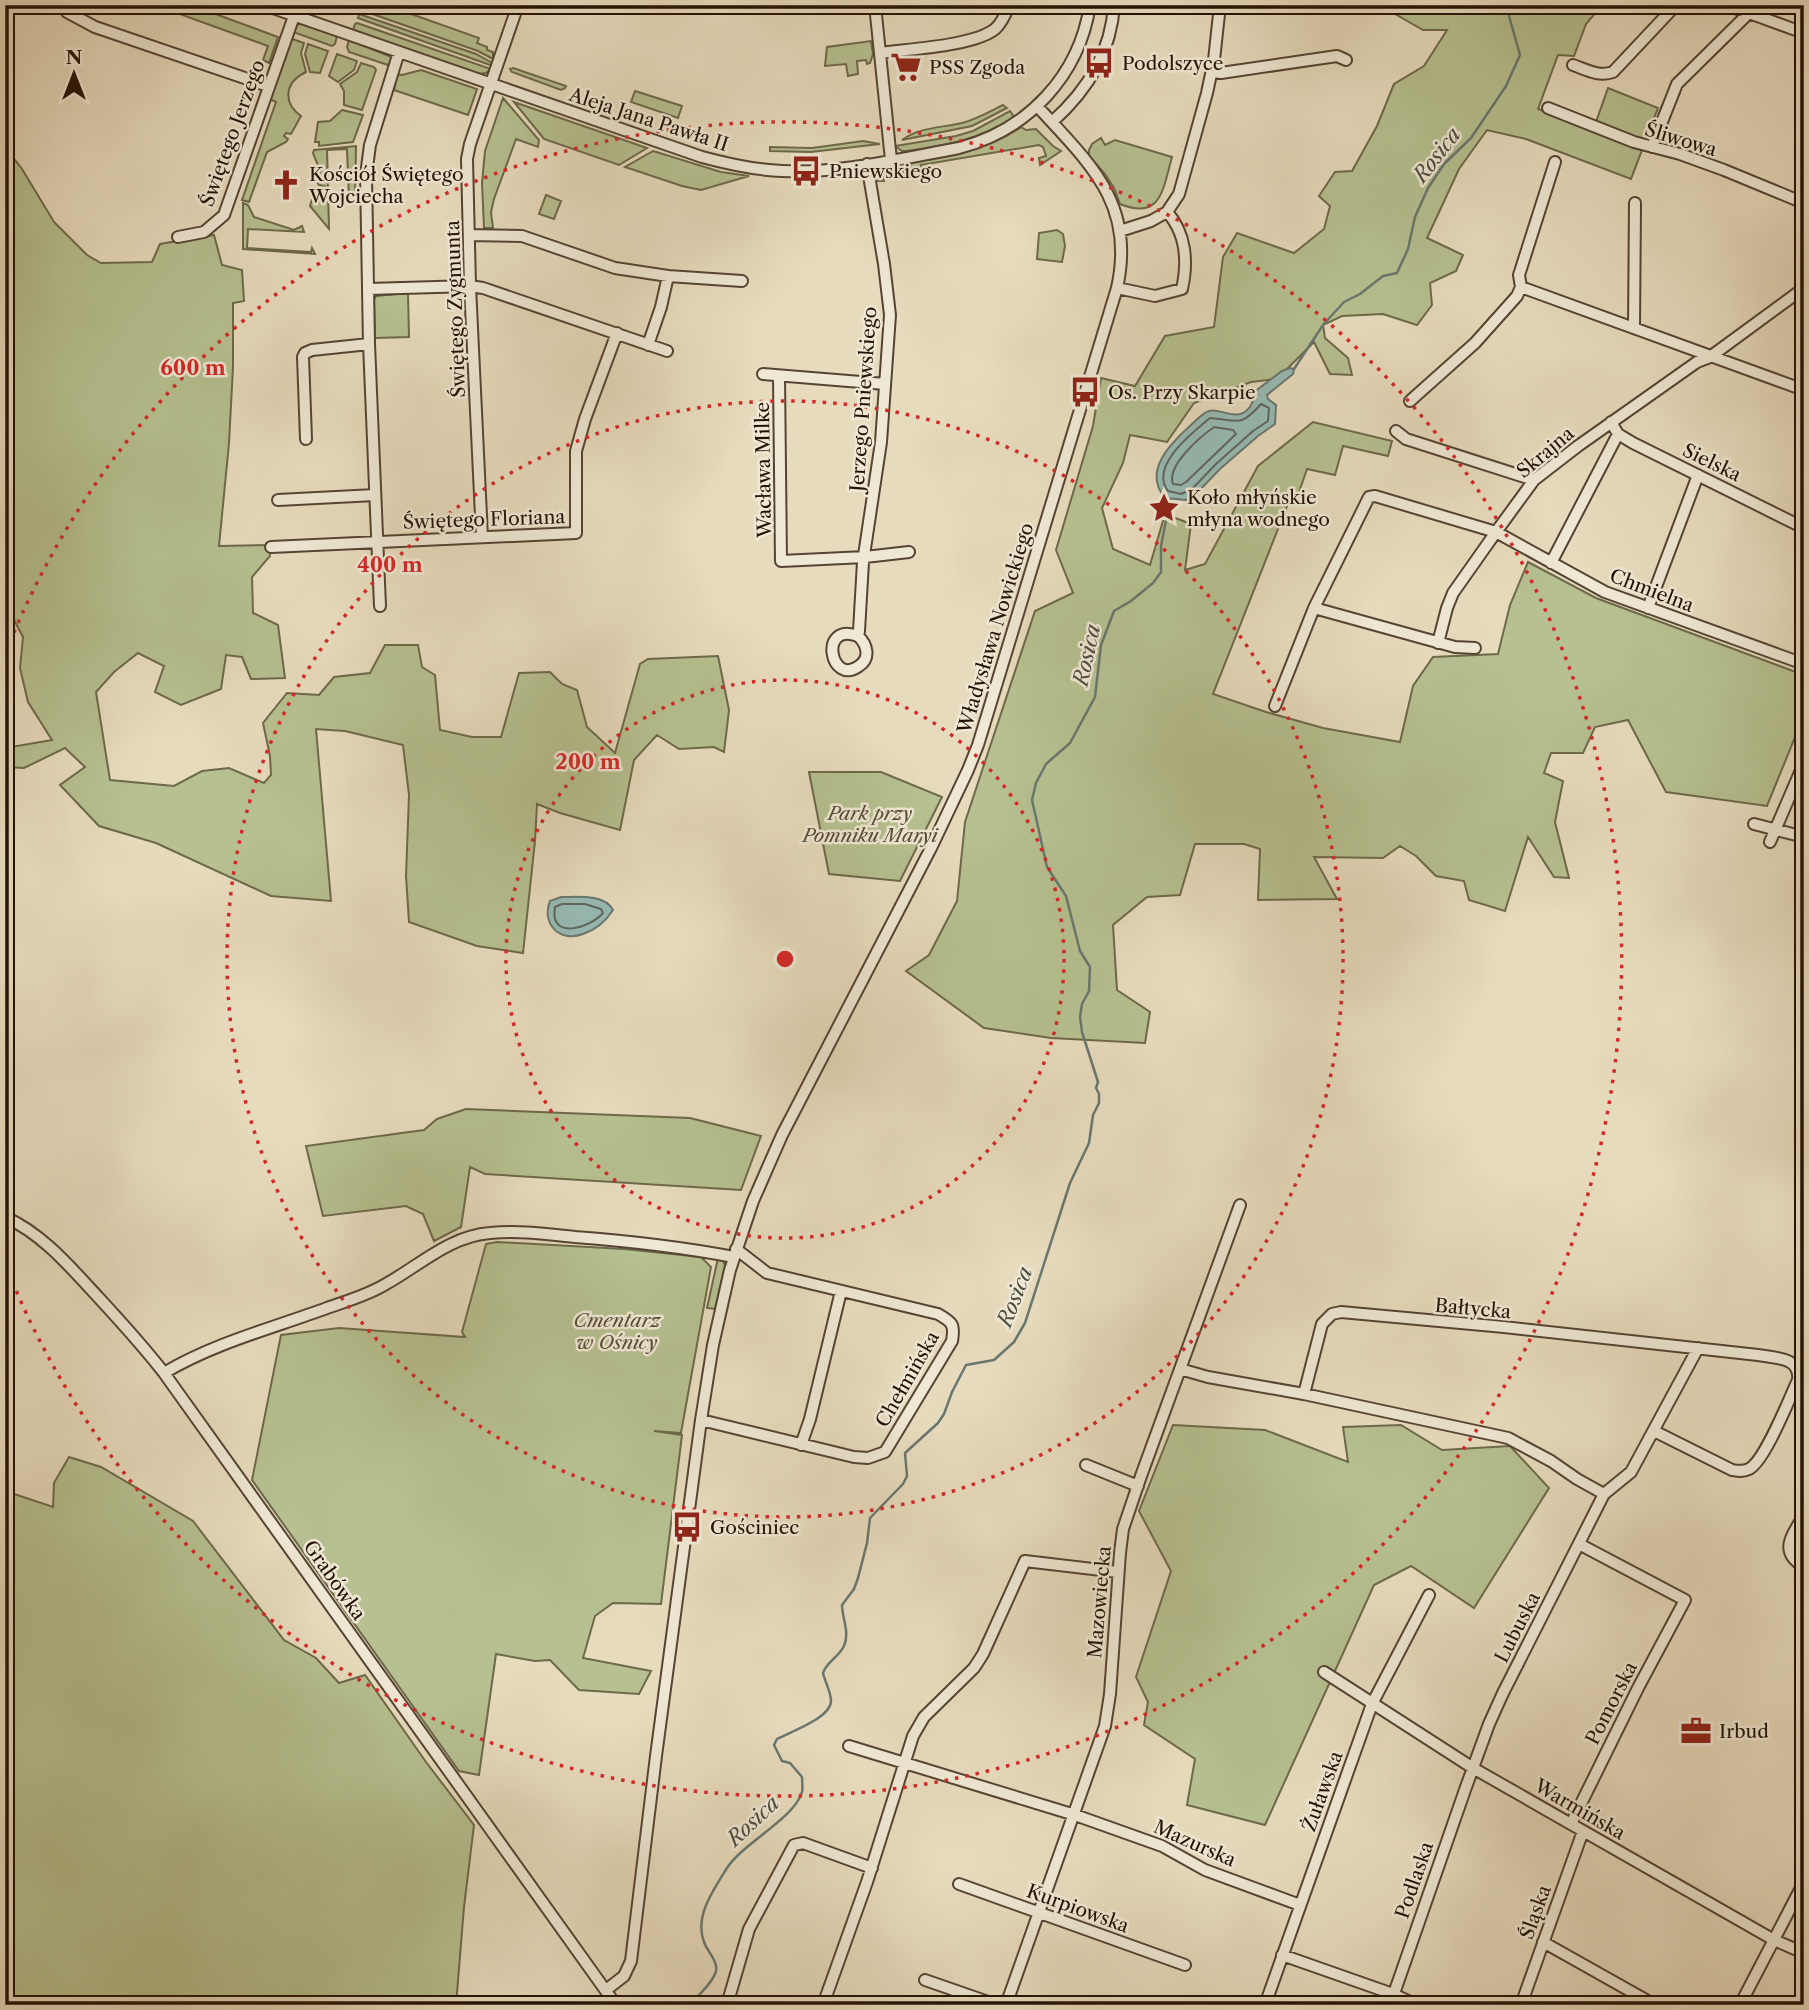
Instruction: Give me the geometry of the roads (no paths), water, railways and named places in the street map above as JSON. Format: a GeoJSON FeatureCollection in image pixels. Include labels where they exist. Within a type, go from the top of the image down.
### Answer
{"type":"FeatureCollection","features":[{"type":"Feature","properties":{"kind":"street"},"geometry":{"type":"LineString","coordinates":[[62,5],[67,12],[95,27],[268,86]]}},
{"type":"Feature","properties":{"kind":"street","name":"Aleja Jana Pawła II"},"geometry":{"type":"LineString","coordinates":[[264,5],[668,146],[729,164],[763,170],[793,171],[828,170],[959,148],[1007,129],[1037,106],[1059,83],[1083,36],[1090,5]]}},
{"type":"Feature","properties":{"kind":"street","name":"Świętego Zygmunta"},"geometry":{"type":"LineString","coordinates":[[482,537],[467,159],[518,5]]}},
{"type":"Feature","properties":{"kind":"street"},"geometry":{"type":"LineString","coordinates":[[875,5],[891,160]]}},
{"type":"Feature","properties":{"kind":"street"},"geometry":{"type":"LineString","coordinates":[[880,53],[984,36],[997,27],[1009,5]]}},
{"type":"Feature","properties":{"kind":"street"},"geometry":{"type":"LineString","coordinates":[[1052,122],[1084,88],[1099,63],[1111,29],[1114,5]]}},
{"type":"Feature","properties":{"kind":"street"},"geometry":{"type":"LineString","coordinates":[[1120,230],[1152,221],[1167,212],[1178,194],[1212,72],[1220,5]]}},
{"type":"Feature","properties":{"kind":"street"},"geometry":{"type":"LineString","coordinates":[[1573,65],[1597,74],[1606,75],[1613,72],[1676,5]]}},
{"type":"Feature","properties":{"kind":"street"},"geometry":{"type":"LineString","coordinates":[[1726,5],[1751,9],[1804,33]]}},
{"type":"Feature","properties":{"kind":"street"},"geometry":{"type":"LineString","coordinates":[[1652,147],[1677,84],[1751,9]]}},
{"type":"Feature","properties":{"kind":"street","name":"Świętego Jerzego"},"geometry":{"type":"LineString","coordinates":[[178,237],[204,232],[224,215],[294,16]]}},
{"type":"Feature","properties":{"kind":"street"},"geometry":{"type":"LineString","coordinates":[[380,606],[369,344],[367,160],[398,52]]}},
{"type":"Feature","properties":{"kind":"street"},"geometry":{"type":"LineString","coordinates":[[1212,72],[1221,73],[1337,56],[1346,60]]}},
{"type":"Feature","properties":{"kind":"street","name":"Władysława Nowickiego"},"geometry":{"type":"LineString","coordinates":[[735,1253],[757,1190],[782,1135],[931,848],[978,745],[1117,288],[1122,259],[1120,230],[1106,188],[1091,166],[1037,106]]}},
{"type":"Feature","properties":{"kind":"street","name":"Śliwowa"},"geometry":{"type":"LineString","coordinates":[[1548,108],[1634,142],[1724,170],[1804,203]]}},
{"type":"Feature","properties":{"kind":"street"},"geometry":{"type":"LineString","coordinates":[[1410,401],[1475,343],[1517,296],[1521,287],[1520,275],[1555,162]]}},
{"type":"Feature","properties":{"kind":"street","name":"Jerzego Pniewskiego"},"geometry":{"type":"LineString","coordinates":[[858,636],[863,562],[881,442],[889,300],[867,164]]}},
{"type":"Feature","properties":{"kind":"street"},"geometry":{"type":"LineString","coordinates":[[1634,328],[1635,203]]}},
{"type":"Feature","properties":{"kind":"street"},"geometry":{"type":"LineString","coordinates":[[1117,288],[1155,296],[1182,289],[1186,272],[1182,241],[1176,222],[1167,212]]}},
{"type":"Feature","properties":{"kind":"street"},"geometry":{"type":"LineString","coordinates":[[469,235],[522,236],[615,268],[668,276],[742,281]]}},
{"type":"Feature","properties":{"kind":"street"},"geometry":{"type":"LineString","coordinates":[[648,345],[668,276]]}},
{"type":"Feature","properties":{"kind":"street"},"geometry":{"type":"LineString","coordinates":[[368,289],[470,286],[497,291],[667,351]]}},
{"type":"Feature","properties":{"kind":"street"},"geometry":{"type":"LineString","coordinates":[[1521,287],[1804,390]]}},
{"type":"Feature","properties":{"kind":"street","name":"Skrajna"},"geometry":{"type":"LineString","coordinates":[[1438,643],[1453,593],[1534,480],[1611,422],[1697,362],[1710,357],[1804,288]]}},
{"type":"Feature","properties":{"kind":"street","name":"Świętego Floriana"},"geometry":{"type":"LineString","coordinates":[[271,547],[576,533],[576,452],[585,419],[617,333]]}},
{"type":"Feature","properties":{"kind":"street"},"geometry":{"type":"LineString","coordinates":[[306,439],[305,353],[369,344]]}},
{"type":"Feature","properties":{"kind":"street"},"geometry":{"type":"LineString","coordinates":[[763,374],[885,384]]}},
{"type":"Feature","properties":{"kind":"street","name":"Wacława Milke"},"geometry":{"type":"LineString","coordinates":[[779,376],[781,561],[909,552]]}},
{"type":"Feature","properties":{"kind":"street"},"geometry":{"type":"LineString","coordinates":[[1552,563],[1618,434],[1611,422]]}},
{"type":"Feature","properties":{"kind":"street"},"geometry":{"type":"LineString","coordinates":[[1396,431],[1406,439],[1534,480]]}},
{"type":"Feature","properties":{"kind":"street","name":"Sielska"},"geometry":{"type":"LineString","coordinates":[[1618,434],[1804,528]]}},
{"type":"Feature","properties":{"kind":"street"},"geometry":{"type":"LineString","coordinates":[[1648,608],[1698,475]]}},
{"type":"Feature","properties":{"kind":"street"},"geometry":{"type":"LineString","coordinates":[[278,500],[375,495]]}},
{"type":"Feature","properties":{"kind":"street"},"geometry":{"type":"LineString","coordinates":[[1275,706],[1314,608],[1369,497],[1375,496],[1496,532]]}},
{"type":"Feature","properties":{"kind":"street","name":"Chmielna"},"geometry":{"type":"LineString","coordinates":[[1496,532],[1605,592],[1804,664]]}},
{"type":"Feature","properties":{"kind":"street"},"geometry":{"type":"LineString","coordinates":[[1314,608],[1438,643],[1475,648]]}},
{"type":"Feature","properties":{"kind":"street"},"geometry":{"type":"LineString","coordinates":[[1770,842],[1804,763]]}},
{"type":"Feature","properties":{"kind":"street"},"geometry":{"type":"LineString","coordinates":[[1754,824],[1804,837]]}},
{"type":"Feature","properties":{"kind":"street","name":"Mazowiecka"},"geometry":{"type":"LineString","coordinates":[[1006,2005],[1100,1744],[1107,1714],[1123,1529],[1240,1205]]}},
{"type":"Feature","properties":{"kind":"street","name":"Grabówka"},"geometry":{"type":"LineString","coordinates":[[5,1217],[28,1229],[49,1246],[136,1338],[164,1373],[616,2005]]}},
{"type":"Feature","properties":{"kind":"street"},"geometry":{"type":"LineString","coordinates":[[164,1373],[206,1351],[373,1291],[438,1251],[477,1235],[546,1234],[735,1253],[713,1345],[701,1420],[631,1961],[624,1976],[606,1990]]}},
{"type":"Feature","properties":{"kind":"street","name":"Chełmińska"},"geometry":{"type":"LineString","coordinates":[[701,1420],[801,1445],[868,1458],[885,1452],[952,1341],[954,1329],[951,1321],[938,1314],[766,1273],[735,1253]]}},
{"type":"Feature","properties":{"kind":"street"},"geometry":{"type":"LineString","coordinates":[[801,1445],[810,1419],[841,1292]]}},
{"type":"Feature","properties":{"kind":"street","name":"Bałtycka"},"geometry":{"type":"LineString","coordinates":[[1304,1394],[1322,1324],[1336,1312],[1504,1327],[1786,1359],[1795,1365],[1799,1373],[1770,1440],[1756,1463],[1744,1471],[1732,1470],[1654,1431]]}},
{"type":"Feature","properties":{"kind":"street"},"geometry":{"type":"LineString","coordinates":[[1180,1369],[1507,1438],[1604,1494],[1631,1472],[1698,1348]]}},
{"type":"Feature","properties":{"kind":"street"},"geometry":{"type":"LineString","coordinates":[[1086,1465],[1138,1486]]}},
{"type":"Feature","properties":{"kind":"street","name":"Lubuska"},"geometry":{"type":"LineString","coordinates":[[1473,1768],[1503,1693],[1604,1494]]}},
{"type":"Feature","properties":{"kind":"street"},"geometry":{"type":"LineString","coordinates":[[1804,1515],[1788,1549],[1791,1556],[1804,1567]]}},
{"type":"Feature","properties":{"kind":"street","name":"Pomorska"},"geometry":{"type":"LineString","coordinates":[[1571,1824],[1685,1600],[1579,1544]]}},
{"type":"Feature","properties":{"kind":"street"},"geometry":{"type":"LineString","coordinates":[[823,2005],[872,1868],[913,1737],[924,1717],[974,1668],[983,1654],[1025,1560],[1118,1572]]}},
{"type":"Feature","properties":{"kind":"street","name":"Żuławska"},"geometry":{"type":"LineString","coordinates":[[1265,2005],[1372,1703],[1429,1595]]}},
{"type":"Feature","properties":{"kind":"street","name":"Warmińska"},"geometry":{"type":"LineString","coordinates":[[1324,1672],[1473,1768],[1774,1940],[1804,1953]]}},
{"type":"Feature","properties":{"kind":"street","name":"Mazurska"},"geometry":{"type":"LineString","coordinates":[[849,1746],[1075,1815],[1162,1846],[1205,1870],[1300,1905]]}},
{"type":"Feature","properties":{"kind":"street","name":"Podlaska"},"geometry":{"type":"LineString","coordinates":[[1392,2000],[1473,1768]]}},
{"type":"Feature","properties":{"kind":"street","name":"Śląska"},"geometry":{"type":"LineString","coordinates":[[1521,2005],[1583,1830]]}},
{"type":"Feature","properties":{"kind":"street"},"geometry":{"type":"LineString","coordinates":[[727,2005],[749,1928],[794,1845],[803,1843],[872,1868]]}},
{"type":"Feature","properties":{"kind":"street"},"geometry":{"type":"LineString","coordinates":[[1740,2005],[1804,1882]]}},
{"type":"Feature","properties":{"kind":"street","name":"Kurpiowska"},"geometry":{"type":"LineString","coordinates":[[959,1884],[1185,1965]]}},
{"type":"Feature","properties":{"kind":"street"},"geometry":{"type":"LineString","coordinates":[[1543,1942],[1655,2005]]}},
{"type":"Feature","properties":{"kind":"street"},"geometry":{"type":"LineString","coordinates":[[1282,1955],[1392,2000],[1417,2005]]}},
{"type":"Feature","properties":{"kind":"street"},"geometry":{"type":"LineString","coordinates":[[925,1980],[997,2005]]}},
{"type":"Feature","properties":{"kind":"water"},"geometry":{"type":"Polygon","coordinates":[[[1290,368],[1294,369],[1293,374],[1267,395],[1276,405],[1275,424],[1220,469],[1196,494],[1186,500],[1165,498],[1159,488],[1158,468],[1175,440],[1206,412],[1237,414],[1246,411],[1253,400],[1254,392],[1290,368]]]}},
{"type":"Feature","properties":{"kind":"water"},"geometry":{"type":"Polygon","coordinates":[[[561,897],[597,899],[604,901],[613,910],[592,930],[566,936],[554,929],[548,917],[550,901],[561,897]]]}},
{"type":"Feature","properties":{"kind":"waterway","name":"Rosica"},"geometry":{"type":"LineString","coordinates":[[1294,369],[1323,325],[1344,302],[1360,294],[1383,276],[1397,273],[1408,249],[1415,217],[1428,188],[1444,164],[1471,138],[1506,86],[1520,55],[1509,16],[1509,5]]}},
{"type":"Feature","properties":{"kind":"waterway","name":"Rosica"},"geometry":{"type":"LineString","coordinates":[[690,2005],[709,1984],[716,1971],[702,1932],[703,1913],[711,1894],[735,1858],[789,1812],[802,1792],[802,1777],[790,1763],[782,1761],[774,1745],[777,1739],[817,1719],[829,1707],[831,1698],[823,1673],[846,1641],[842,1605],[854,1589],[858,1578],[870,1518],[903,1484],[907,1476],[905,1453],[938,1423],[966,1365],[994,1360],[1014,1342],[1025,1323],[1070,1183],[1089,1143],[1093,1115],[1099,1103],[1096,1088],[1098,1082],[1080,1017],[1082,1004],[1089,991],[1090,967],[1080,951],[1066,896],[1047,867],[1032,800],[1036,783],[1046,764],[1070,743],[1095,697],[1101,645],[1114,611],[1153,583],[1161,572],[1161,546],[1170,500]]}},
{"type":"Feature","properties":{"kind":"place","name":"Podolszyce"},"geometry":{"type":"Point","coordinates":[1099,63]}},
{"type":"Feature","properties":{"kind":"place","name":"PSS Zgoda"},"geometry":{"type":"Point","coordinates":[906,67]}},
{"type":"Feature","properties":{"kind":"place","name":"Pniewskiego"},"geometry":{"type":"Point","coordinates":[806,171]}},
{"type":"Feature","properties":{"kind":"place","name":"Kościół Świętego Wojciecha"},"geometry":{"type":"Point","coordinates":[286,185]}},
{"type":"Feature","properties":{"kind":"place","name":"Os. Przy Skarpie"},"geometry":{"type":"Point","coordinates":[1085,392]}},
{"type":"Feature","properties":{"kind":"place","name":"Koło młyńskie młyna wodnego"},"geometry":{"type":"Point","coordinates":[1164,508]}},
{"type":"Feature","properties":{"kind":"place","name":"Gościniec"},"geometry":{"type":"Point","coordinates":[687,1527]}},
{"type":"Feature","properties":{"kind":"place","name":"Irbud"},"geometry":{"type":"Point","coordinates":[1696,1731]}},
{"type":"Feature","properties":{"kind":"park label","name":"Park przy Pomniku Maryi"},"geometry":{"type":"Point","coordinates":[870,824]}},
{"type":"Feature","properties":{"kind":"park label","name":"Cmentarz w Ośnicy"},"geometry":{"type":"Point","coordinates":[617,1331]}}]}
